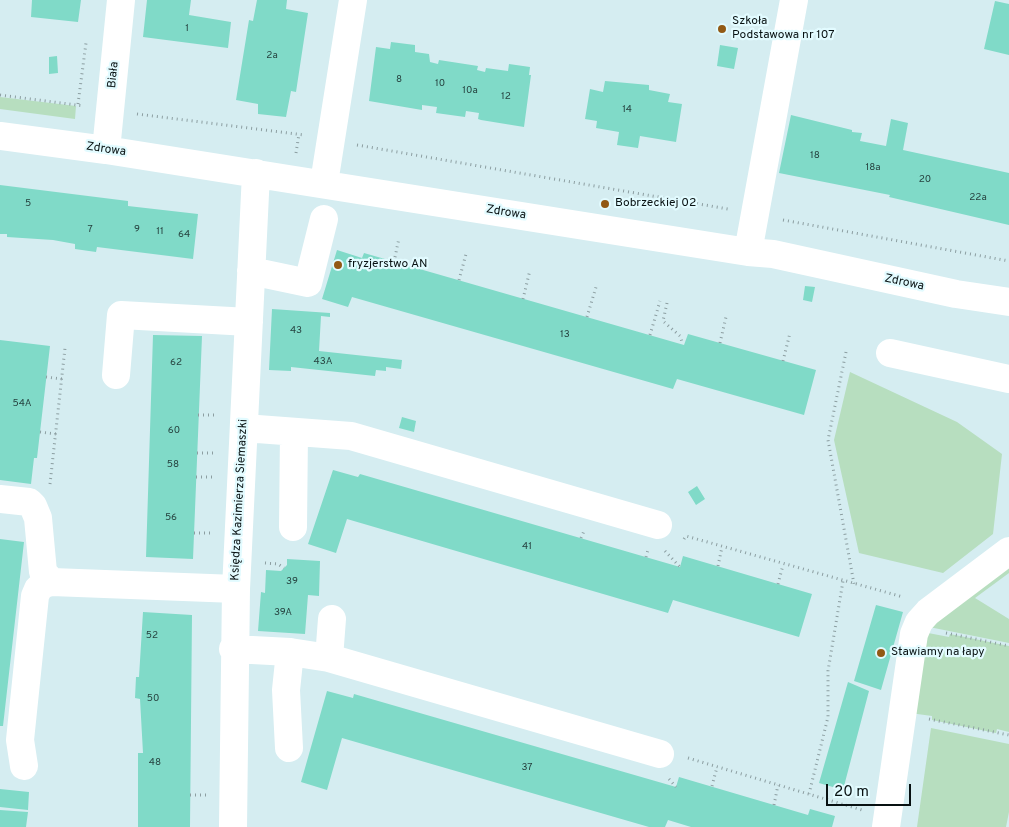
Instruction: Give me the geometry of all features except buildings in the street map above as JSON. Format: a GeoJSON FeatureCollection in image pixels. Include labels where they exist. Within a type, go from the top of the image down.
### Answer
{"type":"FeatureCollection","features":[{"type":"Feature","properties":{"kind":"street","name":"Biała"},"geometry":{"type":"LineString","coordinates":[[106,150],[122,0]]}},
{"type":"Feature","properties":{"kind":"street"},"geometry":{"type":"LineString","coordinates":[[324,183],[353,0]]}},
{"type":"Feature","properties":{"kind":"street"},"geometry":{"type":"LineString","coordinates":[[748,252],[794,0]]}},
{"type":"Feature","properties":{"kind":"street","name":"Zdrowa"},"geometry":{"type":"LineString","coordinates":[[0,136],[324,183],[748,252],[773,254],[956,294],[1009,302]]}},
{"type":"Feature","properties":{"kind":"street","name":"Księdza Kazimierza Siemaszki"},"geometry":{"type":"LineString","coordinates":[[233,827],[233,649],[256,173]]}},
{"type":"Feature","properties":{"kind":"street"},"geometry":{"type":"LineString","coordinates":[[251,271],[308,283],[324,219]]}},
{"type":"Feature","properties":{"kind":"street"},"geometry":{"type":"LineString","coordinates":[[116,375],[121,315],[249,322]]}},
{"type":"Feature","properties":{"kind":"street"},"geometry":{"type":"LineString","coordinates":[[890,353],[1009,379]]}},
{"type":"Feature","properties":{"kind":"street"},"geometry":{"type":"LineString","coordinates":[[244,428],[351,436],[661,537]]}},
{"type":"Feature","properties":{"kind":"street"},"geometry":{"type":"LineString","coordinates":[[294,432],[294,527]]}},
{"type":"Feature","properties":{"kind":"street"},"geometry":{"type":"LineString","coordinates":[[0,498],[29,502],[33,506],[38,518],[43,572],[52,582]]}},
{"type":"Feature","properties":{"kind":"street"},"geometry":{"type":"LineString","coordinates":[[886,822],[916,628],[928,612],[1009,551]]}},
{"type":"Feature","properties":{"kind":"street"},"geometry":{"type":"LineString","coordinates":[[24,766],[20,740],[38,588],[52,582],[121,573],[236,589]]}},
{"type":"Feature","properties":{"kind":"street"},"geometry":{"type":"LineString","coordinates":[[330,658],[332,619]]}},
{"type":"Feature","properties":{"kind":"street"},"geometry":{"type":"LineString","coordinates":[[233,649],[290,652],[330,658],[660,754]]}},
{"type":"Feature","properties":{"kind":"street"},"geometry":{"type":"LineString","coordinates":[[289,748],[286,690],[290,652]]}},
{"type":"Feature","properties":{"kind":"path"},"geometry":{"type":"LineString","coordinates":[[78,104],[86,38]]}},
{"type":"Feature","properties":{"kind":"path"},"geometry":{"type":"LineString","coordinates":[[0,95],[299,134],[756,214],[1009,261]]}},
{"type":"Feature","properties":{"kind":"path"},"geometry":{"type":"LineString","coordinates":[[296,159],[299,134]]}},
{"type":"Feature","properties":{"kind":"path"},"geometry":{"type":"LineString","coordinates":[[394,262],[399,238]]}},
{"type":"Feature","properties":{"kind":"path"},"geometry":{"type":"LineString","coordinates":[[459,280],[466,254]]}},
{"type":"Feature","properties":{"kind":"path"},"geometry":{"type":"LineString","coordinates":[[523,299],[530,270]]}},
{"type":"Feature","properties":{"kind":"path"},"geometry":{"type":"LineString","coordinates":[[587,317],[596,286]]}},
{"type":"Feature","properties":{"kind":"path"},"geometry":{"type":"LineString","coordinates":[[650,335],[660,301]]}},
{"type":"Feature","properties":{"kind":"path"},"geometry":{"type":"LineString","coordinates":[[668,303],[663,321],[680,336],[683,343]]}},
{"type":"Feature","properties":{"kind":"path"},"geometry":{"type":"LineString","coordinates":[[720,343],[726,317]]}},
{"type":"Feature","properties":{"kind":"path"},"geometry":{"type":"LineString","coordinates":[[783,361],[790,332]]}},
{"type":"Feature","properties":{"kind":"path"},"geometry":{"type":"LineString","coordinates":[[50,487],[65,348]]}},
{"type":"Feature","properties":{"kind":"path"},"geometry":{"type":"LineString","coordinates":[[846,352],[828,440],[854,584]]}},
{"type":"Feature","properties":{"kind":"path"},"geometry":{"type":"LineString","coordinates":[[46,377],[62,379]]}},
{"type":"Feature","properties":{"kind":"path"},"geometry":{"type":"LineString","coordinates":[[198,414],[217,415]]}},
{"type":"Feature","properties":{"kind":"path"},"geometry":{"type":"LineString","coordinates":[[40,432],[56,434]]}},
{"type":"Feature","properties":{"kind":"path"},"geometry":{"type":"LineString","coordinates":[[197,453],[216,453]]}},
{"type":"Feature","properties":{"kind":"path"},"geometry":{"type":"LineString","coordinates":[[196,477],[215,478]]}},
{"type":"Feature","properties":{"kind":"path"},"geometry":{"type":"LineString","coordinates":[[661,537],[680,567]]}},
{"type":"Feature","properties":{"kind":"path"},"geometry":{"type":"LineString","coordinates":[[718,566],[722,547]]}},
{"type":"Feature","properties":{"kind":"path"},"geometry":{"type":"LineString","coordinates":[[264,563],[278,564],[284,568]]}},
{"type":"Feature","properties":{"kind":"path"},"geometry":{"type":"LineString","coordinates":[[778,584],[783,565],[905,598]]}},
{"type":"Feature","properties":{"kind":"path"},"geometry":{"type":"LineString","coordinates":[[809,794],[828,718],[828,671],[844,581]]}},
{"type":"Feature","properties":{"kind":"path"},"geometry":{"type":"LineString","coordinates":[[916,628],[1009,646]]}},
{"type":"Feature","properties":{"kind":"path"},"geometry":{"type":"LineString","coordinates":[[932,720],[1009,735]]}},
{"type":"Feature","properties":{"kind":"path"},"geometry":{"type":"LineString","coordinates":[[712,786],[717,767]]}},
{"type":"Feature","properties":{"kind":"path"},"geometry":{"type":"LineString","coordinates":[[774,805],[778,785],[809,794],[886,822]]}},
{"type":"Feature","properties":{"kind":"green space"},"geometry":{"type":"Polygon","coordinates":[[[0,97],[76,106],[75,119],[0,109],[0,97]]]}},
{"type":"Feature","properties":{"kind":"green space"},"geometry":{"type":"Polygon","coordinates":[[[850,372],[957,422],[1002,454],[993,534],[943,573],[859,553],[834,440],[850,372]]]}},
{"type":"Feature","properties":{"kind":"green space"},"geometry":{"type":"Polygon","coordinates":[[[1009,562],[1009,573],[975,598],[1009,619],[1009,643],[924,626],[1009,562]]]}},
{"type":"Feature","properties":{"kind":"green space"},"geometry":{"type":"Polygon","coordinates":[[[923,632],[949,637],[950,634],[1009,646],[1009,732],[997,729],[996,733],[932,720],[932,716],[910,713],[923,632]]]}},
{"type":"Feature","properties":{"kind":"green space"},"geometry":{"type":"Polygon","coordinates":[[[931,728],[1009,744],[1009,812],[1006,827],[917,827],[931,728]]]}},
{"type":"Feature","properties":{"kind":"place","name":"Szkoła Podstawowa nr 107"},"geometry":{"type":"Point","coordinates":[722,29]}},
{"type":"Feature","properties":{"kind":"place","name":"Bobrzeckiej 02"},"geometry":{"type":"Point","coordinates":[605,204]}},
{"type":"Feature","properties":{"kind":"place","name":"fryzjerstwo AN"},"geometry":{"type":"Point","coordinates":[338,265]}},
{"type":"Feature","properties":{"kind":"place","name":"Stawiamy na łapy"},"geometry":{"type":"Point","coordinates":[881,653]}}]}
